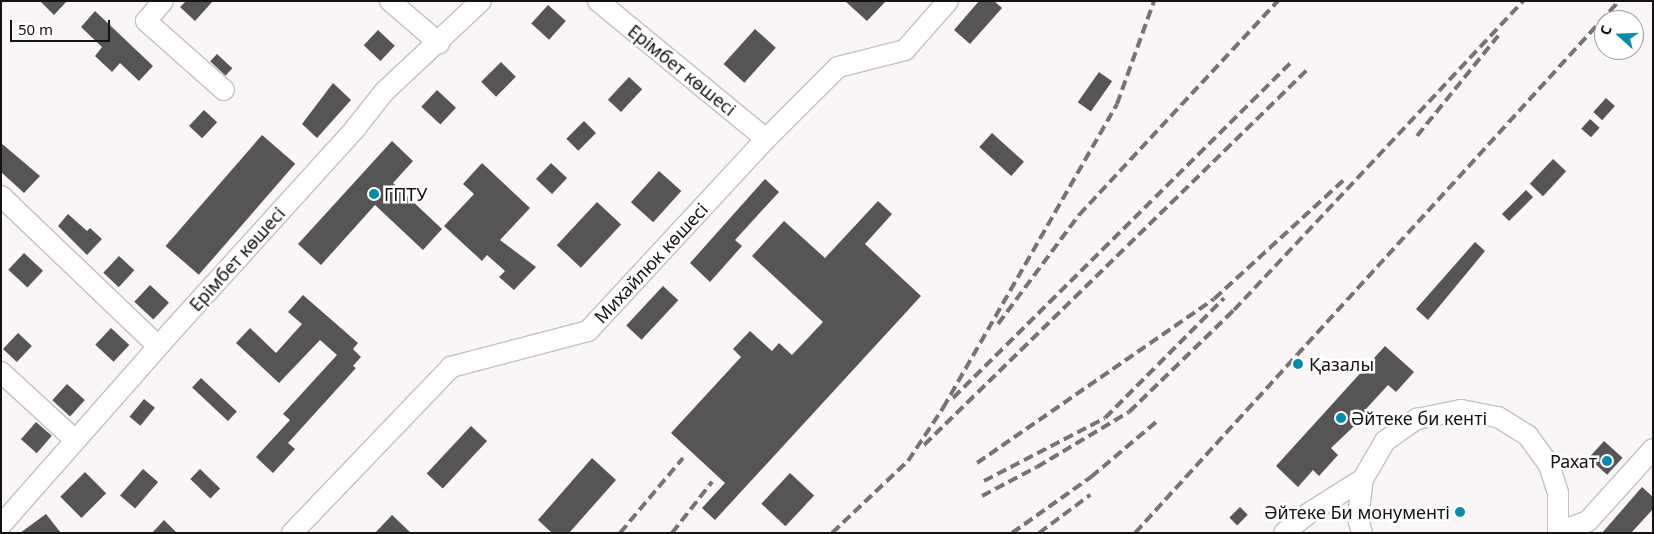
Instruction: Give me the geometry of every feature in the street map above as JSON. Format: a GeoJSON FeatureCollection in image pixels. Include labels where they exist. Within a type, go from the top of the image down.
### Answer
{"type":"FeatureCollection","features":[{"type":"Feature","properties":{"kind":"street"},"geometry":{"type":"LineString","coordinates":[[164,1],[146,21],[224,90]]}},
{"type":"Feature","properties":{"kind":"street"},"geometry":{"type":"LineString","coordinates":[[390,1],[439,43]]}},
{"type":"Feature","properties":{"kind":"street","name":"Ерімбет көшесі"},"geometry":{"type":"LineString","coordinates":[[1,525],[158,346],[354,130],[384,92],[439,43],[481,1]]}},
{"type":"Feature","properties":{"kind":"street","name":"Ерімбет көшесі"},"geometry":{"type":"LineString","coordinates":[[598,1],[766,139]]}},
{"type":"Feature","properties":{"kind":"street","name":"Михайлюк көшесі"},"geometry":{"type":"LineString","coordinates":[[292,533],[451,366],[588,331],[766,139],[838,67],[905,50],[948,1]]}},
{"type":"Feature","properties":{"kind":"street"},"geometry":{"type":"LineString","coordinates":[[1,196],[158,346]]}},
{"type":"Feature","properties":{"kind":"street"},"geometry":{"type":"LineString","coordinates":[[1,372],[76,440]]}},
{"type":"Feature","properties":{"kind":"street"},"geometry":{"type":"LineString","coordinates":[[1362,533],[1358,518],[1363,479],[1385,441],[1417,419],[1461,410],[1498,418],[1528,436],[1549,465],[1558,493],[1558,532],[1588,521],[1653,448]]}},
{"type":"Feature","properties":{"kind":"street"},"geometry":{"type":"LineString","coordinates":[[1284,533],[1306,515],[1363,479]]}},
{"type":"Feature","properties":{"kind":"building"},"geometry":{"type":"Polygon","coordinates":[[[40,1],[67,1],[54,15],[40,1]]]}},
{"type":"Feature","properties":{"kind":"building"},"geometry":{"type":"Polygon","coordinates":[[[186,1],[213,1],[195,21],[180,7],[186,1]]]}},
{"type":"Feature","properties":{"kind":"building"},"geometry":{"type":"Polygon","coordinates":[[[845,1],[886,1],[867,21],[845,1]]]}},
{"type":"Feature","properties":{"kind":"building"},"geometry":{"type":"Polygon","coordinates":[[[979,1],[994,1],[1002,8],[970,44],[954,30],[979,1]]]}},
{"type":"Feature","properties":{"kind":"building"},"geometry":{"type":"Polygon","coordinates":[[[548,5],[566,21],[549,40],[531,24],[548,5]]]}},
{"type":"Feature","properties":{"kind":"building"},"geometry":{"type":"Polygon","coordinates":[[[95,11],[153,66],[139,81],[120,63],[112,72],[95,56],[102,47],[81,27],[95,11]]]}},
{"type":"Feature","properties":{"kind":"building"},"geometry":{"type":"Polygon","coordinates":[[[755,29],[776,48],[744,83],[724,64],[755,29]]]}},
{"type":"Feature","properties":{"kind":"building"},"geometry":{"type":"Polygon","coordinates":[[[378,30],[395,46],[380,61],[364,45],[378,30]]]}},
{"type":"Feature","properties":{"kind":"building"},"geometry":{"type":"Polygon","coordinates":[[[217,54],[232,68],[226,76],[210,61],[217,54]]]}},
{"type":"Feature","properties":{"kind":"building"},"geometry":{"type":"Polygon","coordinates":[[[501,62],[516,77],[496,97],[481,82],[501,62]]]}},
{"type":"Feature","properties":{"kind":"building"},"geometry":{"type":"Polygon","coordinates":[[[1099,72],[1112,81],[1091,111],[1078,102],[1099,72]]]}},
{"type":"Feature","properties":{"kind":"building"},"geometry":{"type":"Polygon","coordinates":[[[629,77],[642,89],[621,112],[608,100],[629,77]]]}},
{"type":"Feature","properties":{"kind":"building"},"geometry":{"type":"Polygon","coordinates":[[[333,83],[351,100],[317,138],[302,124],[333,83]]]}},
{"type":"Feature","properties":{"kind":"building"},"geometry":{"type":"Polygon","coordinates":[[[437,90],[456,108],[440,125],[421,107],[437,90]]]}},
{"type":"Feature","properties":{"kind":"building"},"geometry":{"type":"Polygon","coordinates":[[[1606,98],[1615,106],[1602,120],[1593,112],[1606,98]]]}},
{"type":"Feature","properties":{"kind":"building"},"geometry":{"type":"Polygon","coordinates":[[[204,110],[217,122],[202,138],[189,126],[204,110]]]}},
{"type":"Feature","properties":{"kind":"building"},"geometry":{"type":"Polygon","coordinates":[[[1590,119],[1600,128],[1591,137],[1581,129],[1590,119]]]}},
{"type":"Feature","properties":{"kind":"building"},"geometry":{"type":"Polygon","coordinates":[[[584,121],[596,133],[578,151],[566,139],[584,121]]]}},
{"type":"Feature","properties":{"kind":"building"},"geometry":{"type":"Polygon","coordinates":[[[992,133],[1024,162],[1011,176],[979,147],[992,133]]]}},
{"type":"Feature","properties":{"kind":"building"},"geometry":{"type":"Polygon","coordinates":[[[262,135],[295,164],[199,275],[166,246],[262,135]]]}},
{"type":"Feature","properties":{"kind":"building","name":"ГПТУ"},"geometry":{"type":"Polygon","coordinates":[[[392,141],[413,161],[393,183],[442,229],[423,250],[375,205],[321,265],[298,244],[392,141]]]}},
{"type":"Feature","properties":{"kind":"building"},"geometry":{"type":"Polygon","coordinates":[[[1,143],[40,176],[24,193],[1,172],[1,143]]]}},
{"type":"Feature","properties":{"kind":"building"},"geometry":{"type":"Polygon","coordinates":[[[1553,159],[1566,171],[1543,196],[1530,184],[1553,159]]]}},
{"type":"Feature","properties":{"kind":"building"},"geometry":{"type":"Polygon","coordinates":[[[482,163],[530,208],[500,240],[536,267],[514,290],[499,277],[505,271],[487,255],[482,261],[444,226],[474,194],[463,184],[482,163]]]}},
{"type":"Feature","properties":{"kind":"building"},"geometry":{"type":"Polygon","coordinates":[[[551,163],[567,178],[552,194],[536,179],[551,163]]]}},
{"type":"Feature","properties":{"kind":"building"},"geometry":{"type":"Polygon","coordinates":[[[659,171],[681,191],[653,222],[631,202],[659,171]]]}},
{"type":"Feature","properties":{"kind":"building"},"geometry":{"type":"Polygon","coordinates":[[[765,179],[779,192],[735,240],[742,246],[710,282],[690,263],[765,179]]]}},
{"type":"Feature","properties":{"kind":"building"},"geometry":{"type":"Polygon","coordinates":[[[1526,190],[1533,197],[1509,221],[1502,214],[1526,190]]]}},
{"type":"Feature","properties":{"kind":"building"},"geometry":{"type":"Polygon","coordinates":[[[878,201],[892,214],[865,244],[921,296],[715,520],[702,508],[725,483],[671,433],[741,357],[733,349],[750,331],[772,351],[779,343],[792,355],[823,322],[752,256],[784,221],[825,258],[878,201]]]}},
{"type":"Feature","properties":{"kind":"building"},"geometry":{"type":"Polygon","coordinates":[[[597,202],[621,225],[581,268],[557,245],[597,202]]]}},
{"type":"Feature","properties":{"kind":"building"},"geometry":{"type":"Polygon","coordinates":[[[68,214],[87,231],[90,228],[102,239],[87,255],[58,226],[68,214]]]}},
{"type":"Feature","properties":{"kind":"building"},"geometry":{"type":"Polygon","coordinates":[[[1475,242],[1485,251],[1428,320],[1416,309],[1475,242]]]}},
{"type":"Feature","properties":{"kind":"building"},"geometry":{"type":"Polygon","coordinates":[[[24,253],[43,271],[27,288],[8,270],[24,253]]]}},
{"type":"Feature","properties":{"kind":"building"},"geometry":{"type":"Polygon","coordinates":[[[119,256],[134,270],[119,287],[103,273],[119,256]]]}},
{"type":"Feature","properties":{"kind":"building"},"geometry":{"type":"Polygon","coordinates":[[[150,285],[169,303],[153,320],[134,302],[150,285]]]}},
{"type":"Feature","properties":{"kind":"building"},"geometry":{"type":"Polygon","coordinates":[[[663,286],[678,300],[642,340],[626,325],[663,286]]]}},
{"type":"Feature","properties":{"kind":"building"},"geometry":{"type":"Polygon","coordinates":[[[303,295],[358,343],[353,349],[361,357],[353,366],[356,368],[288,443],[295,449],[273,473],[256,457],[290,420],[283,414],[337,355],[320,340],[279,383],[236,343],[250,328],[276,353],[302,324],[288,312],[303,295]]]}},
{"type":"Feature","properties":{"kind":"building"},"geometry":{"type":"Polygon","coordinates":[[[111,328],[129,345],[114,362],[95,345],[111,328]]]}},
{"type":"Feature","properties":{"kind":"building"},"geometry":{"type":"Polygon","coordinates":[[[18,333],[32,346],[17,362],[3,349],[18,333]]]}},
{"type":"Feature","properties":{"kind":"building","name":"Әйтеке би кенті"},"geometry":{"type":"Polygon","coordinates":[[[1385,346],[1414,372],[1396,392],[1388,385],[1366,409],[1369,412],[1331,448],[1338,455],[1319,476],[1313,470],[1298,487],[1276,466],[1385,346]]]}},
{"type":"Feature","properties":{"kind":"building"},"geometry":{"type":"Polygon","coordinates":[[[201,378],[237,411],[228,421],[192,388],[201,378]]]}},
{"type":"Feature","properties":{"kind":"building"},"geometry":{"type":"Polygon","coordinates":[[[67,384],[85,400],[70,416],[52,400],[67,384]]]}},
{"type":"Feature","properties":{"kind":"building"},"geometry":{"type":"Polygon","coordinates":[[[144,399],[155,408],[140,426],[130,417],[144,399]]]}},
{"type":"Feature","properties":{"kind":"building"},"geometry":{"type":"Polygon","coordinates":[[[36,422],[52,436],[37,453],[21,439],[36,422]]]}},
{"type":"Feature","properties":{"kind":"building"},"geometry":{"type":"Polygon","coordinates":[[[471,426],[487,441],[443,489],[427,474],[471,426]]]}},
{"type":"Feature","properties":{"kind":"building"},"geometry":{"type":"Polygon","coordinates":[[[1604,441],[1623,458],[1607,475],[1589,458],[1604,441]]]}},
{"type":"Feature","properties":{"kind":"building"},"geometry":{"type":"Polygon","coordinates":[[[592,458],[616,480],[569,533],[552,533],[538,520],[592,458]]]}},
{"type":"Feature","properties":{"kind":"building"},"geometry":{"type":"Polygon","coordinates":[[[143,469],[158,482],[135,509],[120,495],[143,469]]]}},
{"type":"Feature","properties":{"kind":"building"},"geometry":{"type":"Polygon","coordinates":[[[200,469],[220,488],[210,499],[190,479],[200,469]]]}},
{"type":"Feature","properties":{"kind":"building"},"geometry":{"type":"Polygon","coordinates":[[[85,472],[106,493],[81,518],[60,497],[85,472]]]}},
{"type":"Feature","properties":{"kind":"building"},"geometry":{"type":"Polygon","coordinates":[[[790,473],[814,496],[785,526],[761,504],[790,473]]]}},
{"type":"Feature","properties":{"kind":"building"},"geometry":{"type":"Polygon","coordinates":[[[1642,487],[1653,497],[1653,509],[1631,533],[1602,533],[1642,487]]]}},
{"type":"Feature","properties":{"kind":"building"},"geometry":{"type":"Polygon","coordinates":[[[1240,507],[1248,515],[1237,525],[1229,518],[1240,507]]]}},
{"type":"Feature","properties":{"kind":"building"},"geometry":{"type":"Polygon","coordinates":[[[46,514],[61,533],[20,533],[46,514]]]}},
{"type":"Feature","properties":{"kind":"building"},"geometry":{"type":"Polygon","coordinates":[[[392,515],[411,533],[375,533],[392,515]]]}},
{"type":"Feature","properties":{"kind":"building"},"geometry":{"type":"Polygon","coordinates":[[[164,520],[177,533],[152,533],[164,520]]]}},
{"type":"Feature","properties":{"kind":"railway"},"geometry":{"type":"LineString","coordinates":[[832,533],[908,461],[943,408],[1117,104],[1154,1]]}},
{"type":"Feature","properties":{"kind":"railway"},"geometry":{"type":"LineString","coordinates":[[998,324],[1079,215],[1278,1]]}},
{"type":"Feature","properties":{"kind":"railway"},"geometry":{"type":"LineString","coordinates":[[982,496],[1037,467],[1129,412],[1234,310],[1523,1]]}},
{"type":"Feature","properties":{"kind":"railway"},"geometry":{"type":"LineString","coordinates":[[1135,533],[1619,1]]}},
{"type":"Feature","properties":{"kind":"railway"},"geometry":{"type":"LineString","coordinates":[[1417,136],[1498,36]]}},
{"type":"Feature","properties":{"kind":"railway"},"geometry":{"type":"LineString","coordinates":[[953,398],[1290,63]]}},
{"type":"Feature","properties":{"kind":"railway"},"geometry":{"type":"LineString","coordinates":[[924,445],[1309,68]]}},
{"type":"Feature","properties":{"kind":"railway"},"geometry":{"type":"LineString","coordinates":[[977,463],[1214,299],[1344,180]]}},
{"type":"Feature","properties":{"kind":"railway"},"geometry":{"type":"LineString","coordinates":[[984,481],[1105,418],[1224,298]]}},
{"type":"Feature","properties":{"kind":"railway"},"geometry":{"type":"LineString","coordinates":[[1012,533],[1091,477],[1156,422]]}},
{"type":"Feature","properties":{"kind":"railway"},"geometry":{"type":"LineString","coordinates":[[620,533],[683,458]]}},
{"type":"Feature","properties":{"kind":"railway"},"geometry":{"type":"LineString","coordinates":[[672,533],[712,482]]}},
{"type":"Feature","properties":{"kind":"railway"},"geometry":{"type":"LineString","coordinates":[[1039,533],[1090,495]]}},
{"type":"Feature","properties":{"kind":"place","name":"ГПТУ"},"geometry":{"type":"Point","coordinates":[374,194]}},
{"type":"Feature","properties":{"kind":"place","name":"Қазалы"},"geometry":{"type":"Point","coordinates":[1298,364]}},
{"type":"Feature","properties":{"kind":"place","name":"Әйтеке би кенті"},"geometry":{"type":"Point","coordinates":[1341,418]}},
{"type":"Feature","properties":{"kind":"place","name":"Рахат"},"geometry":{"type":"Point","coordinates":[1607,461]}},
{"type":"Feature","properties":{"kind":"place","name":"Əйтеке Би монументі"},"geometry":{"type":"Point","coordinates":[1460,512]}}]}
